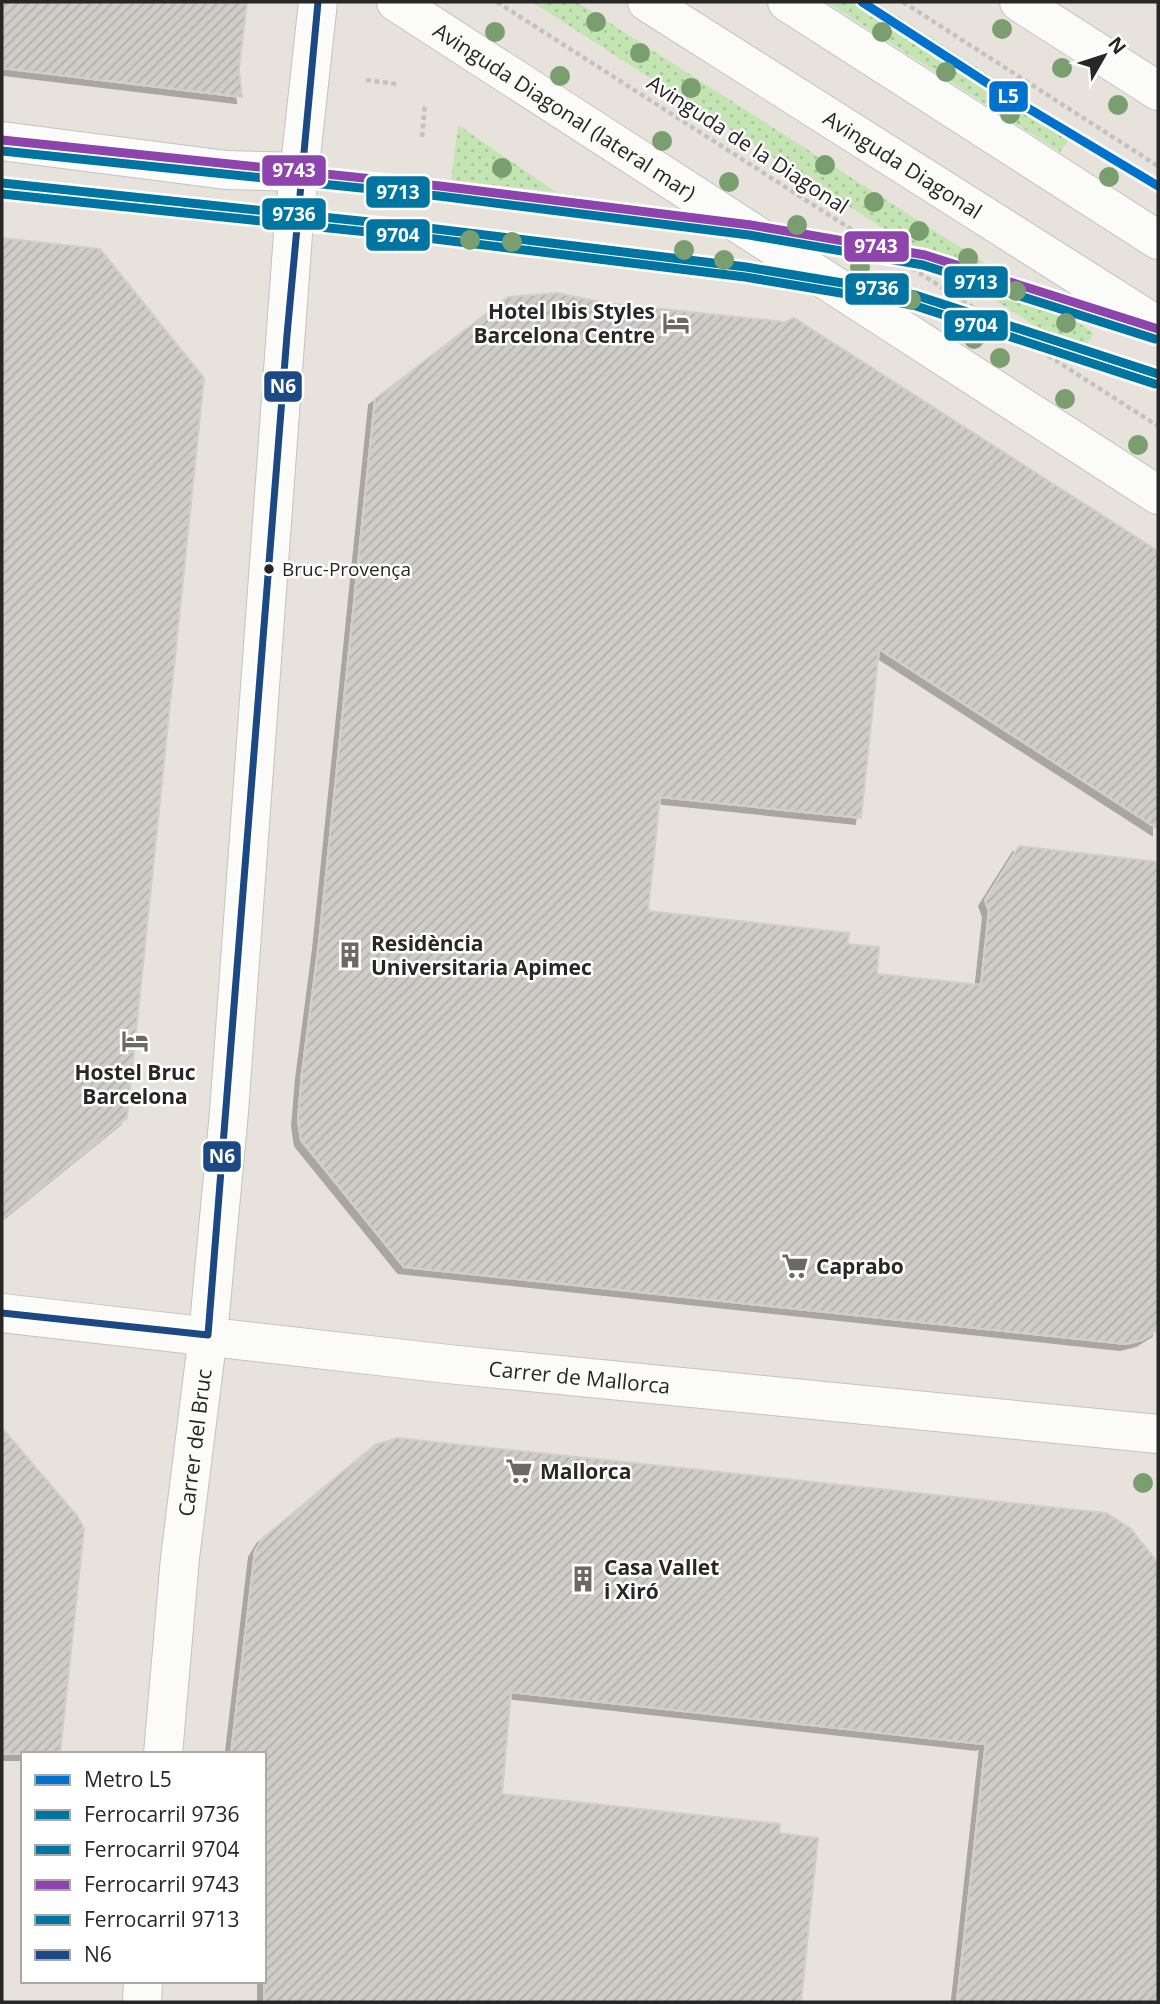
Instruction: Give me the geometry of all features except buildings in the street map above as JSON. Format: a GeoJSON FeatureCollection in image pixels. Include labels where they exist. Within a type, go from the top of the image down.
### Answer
{"type":"FeatureCollection","features":[{"type":"Feature","properties":{"kind":"street","name":"Carrer del Bruc"},"geometry":{"type":"LineString","coordinates":[[163,1752],[180,1558],[208,1335],[232,1074],[299,172],[318,2]]}},
{"type":"Feature","properties":{"kind":"street","name":"Avinguda Diagonal (lateral mar)"},"geometry":{"type":"LineString","coordinates":[[396,2],[1158,495]]}},
{"type":"Feature","properties":{"kind":"street","name":"Avinguda Diagonal"},"geometry":{"type":"LineString","coordinates":[[647,2],[1158,326]]}},
{"type":"Feature","properties":{"kind":"street"},"geometry":{"type":"LineString","coordinates":[[787,2],[1158,240]]}},
{"type":"Feature","properties":{"kind":"street"},"geometry":{"type":"LineString","coordinates":[[1019,2],[1158,91]]}},
{"type":"Feature","properties":{"kind":"street"},"geometry":{"type":"LineString","coordinates":[[2,141],[226,170],[299,172]]}},
{"type":"Feature","properties":{"kind":"street","name":"Carrer de Mallorca"},"geometry":{"type":"LineString","coordinates":[[2,1314],[448,1364],[1158,1434]]}},
{"type":"Feature","properties":{"kind":"street"},"geometry":{"type":"LineString","coordinates":[[142,2002],[143,1983]]}},
{"type":"Feature","properties":{"kind":"path","name":"Avinguda de la Diagonal"},"geometry":{"type":"LineString","coordinates":[[497,2],[1158,426]]}},
{"type":"Feature","properties":{"kind":"path"},"geometry":{"type":"LineString","coordinates":[[903,2],[1158,166]]}},
{"type":"Feature","properties":{"kind":"path"},"geometry":{"type":"LineString","coordinates":[[366,80],[397,84]]}},
{"type":"Feature","properties":{"kind":"path"},"geometry":{"type":"LineString","coordinates":[[422,137],[425,104]]}},
{"type":"Feature","properties":{"kind":"green space"},"geometry":{"type":"Polygon","coordinates":[[[532,2],[577,2],[1094,333],[1080,355],[532,2]]]}},
{"type":"Feature","properties":{"kind":"green space"},"geometry":{"type":"Polygon","coordinates":[[[827,2],[876,2],[1075,130],[1060,152],[827,2]]]}},
{"type":"Feature","properties":{"kind":"green space"},"geometry":{"type":"Polygon","coordinates":[[[458,125],[556,192],[451,180],[458,125]]]}},
{"type":"Feature","properties":{"kind":"metro line","name":"L5"},"geometry":{"type":"LineString","coordinates":[[862,2],[1001,92],[1158,186]]}},
{"type":"Feature","properties":{"kind":"rail line","name":"9743"},"geometry":{"type":"LineString","coordinates":[[2,140],[440,186],[751,225],[925,255],[1158,329]]}},
{"type":"Feature","properties":{"kind":"rail line","name":"9713"},"geometry":{"type":"LineString","coordinates":[[2,151],[439,196],[749,235],[923,265],[1155,339]]}},
{"type":"Feature","properties":{"kind":"rail line","name":"9736"},"geometry":{"type":"LineString","coordinates":[[2,183],[436,229],[746,267],[915,295],[1158,374]]}},
{"type":"Feature","properties":{"kind":"rail line","name":"9704"},"geometry":{"type":"LineString","coordinates":[[2,194],[435,239],[745,277],[913,305],[1155,384]]}},
{"type":"Feature","properties":{"kind":"transit line","name":"N6"},"geometry":{"type":"LineString","coordinates":[[2,1313],[208,1335],[287,335],[318,2]]}},
{"type":"Feature","properties":{"kind":"place","name":"Hotel Ibis Styles Barcelona Centre"},"geometry":{"type":"Point","coordinates":[676,323]}},
{"type":"Feature","properties":{"kind":"place","name":"Bruc-Provença"},"geometry":{"type":"Point","coordinates":[269,569]}},
{"type":"Feature","properties":{"kind":"place","name":"Residència Universitaria Apimec"},"geometry":{"type":"Point","coordinates":[350,955]}},
{"type":"Feature","properties":{"kind":"place","name":"Hostel Bruc Barcelona"},"geometry":{"type":"Point","coordinates":[135,1041]}},
{"type":"Feature","properties":{"kind":"place","name":"Caprabo"},"geometry":{"type":"Point","coordinates":[795,1266]}},
{"type":"Feature","properties":{"kind":"place","name":"Mallorca"},"geometry":{"type":"Point","coordinates":[519,1471]}},
{"type":"Feature","properties":{"kind":"place","name":"Casa Vallet i Xiró"},"geometry":{"type":"Point","coordinates":[583,1579]}}]}
